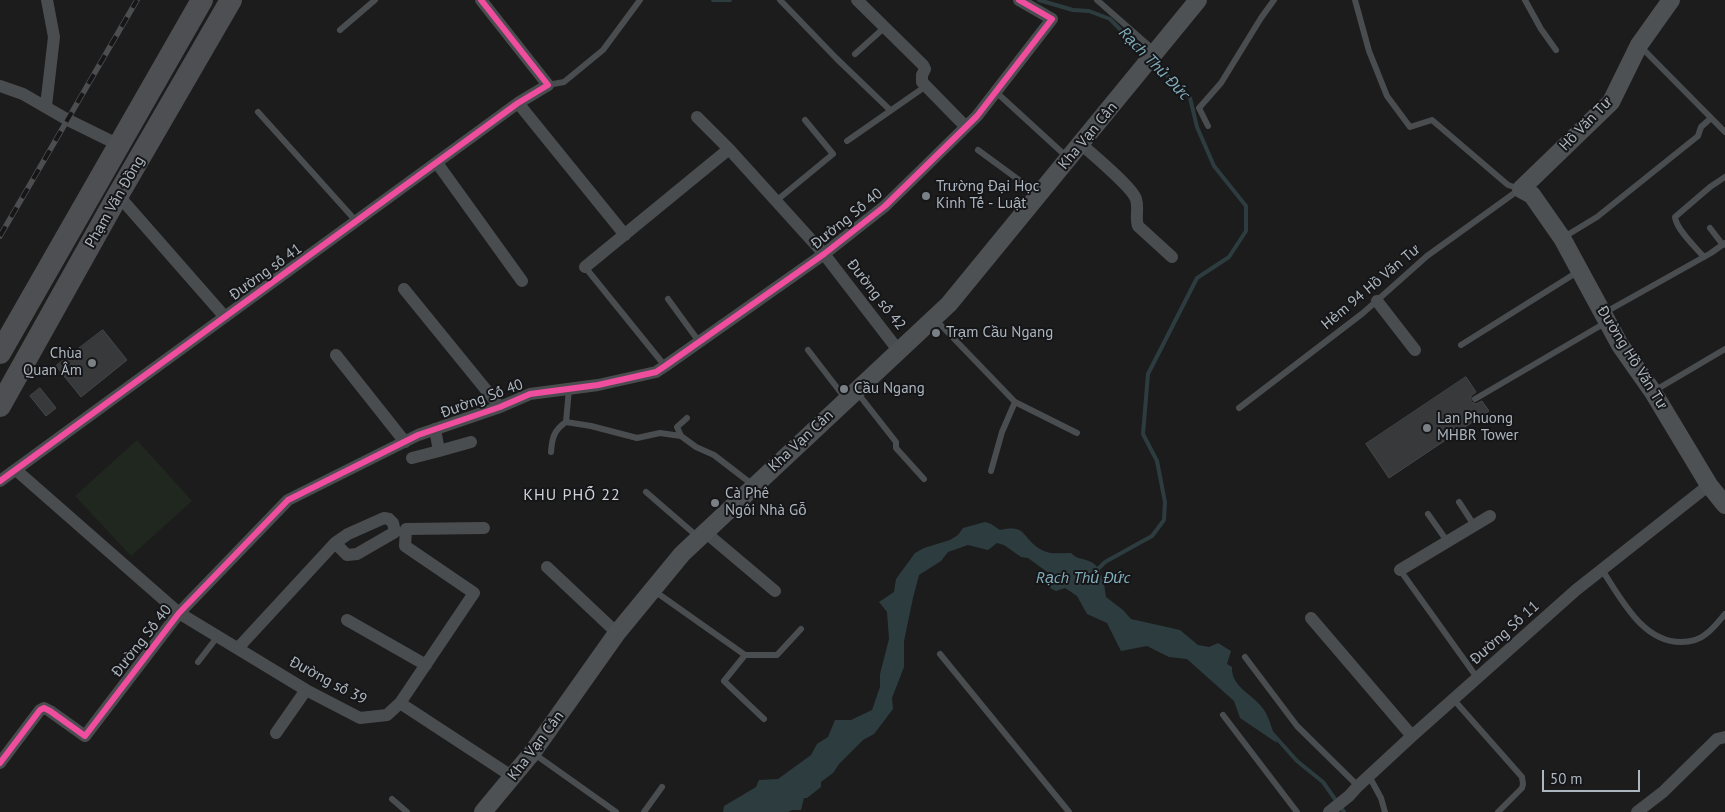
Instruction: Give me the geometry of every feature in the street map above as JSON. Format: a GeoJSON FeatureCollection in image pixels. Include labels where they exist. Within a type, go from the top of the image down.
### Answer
{"type":"FeatureCollection","features":[{"type":"Feature","properties":{"kind":"highway","name":"Phạm Văn Đồng"},"geometry":{"type":"LineString","coordinates":[[0,353],[202,0]]}},
{"type":"Feature","properties":{"kind":"highway","name":"Phạm Văn Đồng"},"geometry":{"type":"LineString","coordinates":[[0,406],[118,195],[232,0]]}},
{"type":"Feature","properties":{"kind":"main road"},"geometry":{"type":"LineString","coordinates":[[1156,51],[1198,0]]}},
{"type":"Feature","properties":{"kind":"main road","name":"Hồ Văn Tư"},"geometry":{"type":"LineString","coordinates":[[1521,189],[1610,102],[1639,45],[1671,0]]}},
{"type":"Feature","properties":{"kind":"main road","name":"Kha Vạn Cân"},"geometry":{"type":"LineString","coordinates":[[483,812],[532,752],[617,633],[682,554],[949,304],[1156,51]]}},
{"type":"Feature","properties":{"kind":"main road","name":"Đường Hồ Văn Tư"},"geometry":{"type":"LineString","coordinates":[[1521,189],[1532,194],[1562,238],[1620,345],[1653,392],[1709,485],[1725,505]]}},
{"type":"Feature","properties":{"kind":"street"},"geometry":{"type":"LineString","coordinates":[[46,106],[54,38],[47,0]]}},
{"type":"Feature","properties":{"kind":"street"},"geometry":{"type":"LineString","coordinates":[[481,0],[548,85]]}},
{"type":"Feature","properties":{"kind":"street","name":"Đường Số 40"},"geometry":{"type":"LineString","coordinates":[[0,762],[40,710],[44,708],[84,736],[179,613],[288,500],[405,442],[530,394],[598,385],[656,372],[700,343],[824,254],[885,206],[966,127],[1001,97],[1052,19],[1019,0]]}},
{"type":"Feature","properties":{"kind":"street"},"geometry":{"type":"LineString","coordinates":[[863,2],[923,65],[924,69],[921,79],[966,127]]}},
{"type":"Feature","properties":{"kind":"street","name":"Đường số 41"},"geometry":{"type":"LineString","coordinates":[[0,481],[518,103],[548,85]]}},
{"type":"Feature","properties":{"kind":"street"},"geometry":{"type":"LineString","coordinates":[[0,86],[23,94],[119,146]]}},
{"type":"Feature","properties":{"kind":"street"},"geometry":{"type":"LineString","coordinates":[[518,103],[625,235]]}},
{"type":"Feature","properties":{"kind":"street","name":"Đường số 42"},"geometry":{"type":"LineString","coordinates":[[698,117],[729,148],[824,254],[898,350]]}},
{"type":"Feature","properties":{"kind":"street"},"geometry":{"type":"LineString","coordinates":[[1081,144],[1117,176],[1136,198],[1138,207],[1136,222],[1138,226],[1172,257]]}},
{"type":"Feature","properties":{"kind":"street"},"geometry":{"type":"LineString","coordinates":[[585,267],[729,148]]}},
{"type":"Feature","properties":{"kind":"street"},"geometry":{"type":"LineString","coordinates":[[437,163],[522,281]]}},
{"type":"Feature","properties":{"kind":"street","name":"Đường số 41"},"geometry":{"type":"LineString","coordinates":[[118,195],[225,317]]}},
{"type":"Feature","properties":{"kind":"street"},"geometry":{"type":"LineString","coordinates":[[404,289],[500,407]]}},
{"type":"Feature","properties":{"kind":"street"},"geometry":{"type":"LineString","coordinates":[[1377,300],[1415,350]]}},
{"type":"Feature","properties":{"kind":"street"},"geometry":{"type":"LineString","coordinates":[[336,355],[405,442]]}},
{"type":"Feature","properties":{"kind":"street"},"geometry":{"type":"LineString","coordinates":[[435,429],[439,451]]}},
{"type":"Feature","properties":{"kind":"street"},"geometry":{"type":"LineString","coordinates":[[412,458],[471,442]]}},
{"type":"Feature","properties":{"kind":"street"},"geometry":{"type":"LineString","coordinates":[[16,470],[179,613]]}},
{"type":"Feature","properties":{"kind":"street","name":"Đường Số 11"},"geometry":{"type":"LineString","coordinates":[[1329,812],[1576,590],[1709,485]]}},
{"type":"Feature","properties":{"kind":"street"},"geometry":{"type":"LineString","coordinates":[[1399,568],[1490,516]]}},
{"type":"Feature","properties":{"kind":"street"},"geometry":{"type":"LineString","coordinates":[[484,528],[406,529],[405,546],[474,593],[400,703],[513,777]]}},
{"type":"Feature","properties":{"kind":"street"},"geometry":{"type":"LineString","coordinates":[[702,535],[775,591]]}},
{"type":"Feature","properties":{"kind":"street"},"geometry":{"type":"LineString","coordinates":[[238,648],[335,543]]}},
{"type":"Feature","properties":{"kind":"street"},"geometry":{"type":"LineString","coordinates":[[547,567],[617,633]]}},
{"type":"Feature","properties":{"kind":"street","name":"Đường số 39"},"geometry":{"type":"LineString","coordinates":[[179,613],[306,690],[360,718],[387,715],[400,703]]}},
{"type":"Feature","properties":{"kind":"street"},"geometry":{"type":"LineString","coordinates":[[1311,618],[1412,736]]}},
{"type":"Feature","properties":{"kind":"street"},"geometry":{"type":"LineString","coordinates":[[346,620],[426,665]]}},
{"type":"Feature","properties":{"kind":"street"},"geometry":{"type":"LineString","coordinates":[[276,733],[306,690]]}},
{"type":"Feature","properties":{"kind":"street"},"geometry":{"type":"LineString","coordinates":[[1637,812],[1663,792],[1717,739],[1725,737]]}},
{"type":"Feature","properties":{"kind":"lane"},"geometry":{"type":"LineString","coordinates":[[340,30],[375,0]]}},
{"type":"Feature","properties":{"kind":"lane"},"geometry":{"type":"LineString","coordinates":[[548,85],[564,82],[603,50],[640,0]]}},
{"type":"Feature","properties":{"kind":"lane"},"geometry":{"type":"LineString","coordinates":[[780,0],[890,110]]}},
{"type":"Feature","properties":{"kind":"lane"},"geometry":{"type":"LineString","coordinates":[[1097,0],[1156,51]]}},
{"type":"Feature","properties":{"kind":"lane"},"geometry":{"type":"LineString","coordinates":[[1208,126],[1199,108],[1221,83],[1274,0]]}},
{"type":"Feature","properties":{"kind":"lane"},"geometry":{"type":"LineString","coordinates":[[1355,0],[1369,51],[1387,96],[1410,127],[1432,120],[1508,185],[1521,189]]}},
{"type":"Feature","properties":{"kind":"lane"},"geometry":{"type":"LineString","coordinates":[[1525,0],[1541,29],[1556,50]]}},
{"type":"Feature","properties":{"kind":"lane"},"geometry":{"type":"LineString","coordinates":[[856,54],[885,27]]}},
{"type":"Feature","properties":{"kind":"lane"},"geometry":{"type":"LineString","coordinates":[[1639,45],[1725,132]]}},
{"type":"Feature","properties":{"kind":"lane"},"geometry":{"type":"LineString","coordinates":[[847,141],[926,86]]}},
{"type":"Feature","properties":{"kind":"lane"},"geometry":{"type":"LineString","coordinates":[[1001,97],[1069,158]]}},
{"type":"Feature","properties":{"kind":"lane"},"geometry":{"type":"LineString","coordinates":[[258,112],[356,221]]}},
{"type":"Feature","properties":{"kind":"lane"},"geometry":{"type":"LineString","coordinates":[[1562,238],[1597,217],[1698,136],[1702,127],[1711,118]]}},
{"type":"Feature","properties":{"kind":"lane"},"geometry":{"type":"LineString","coordinates":[[776,201],[832,154],[805,120]]}},
{"type":"Feature","properties":{"kind":"lane"},"geometry":{"type":"LineString","coordinates":[[978,150],[1039,195]]}},
{"type":"Feature","properties":{"kind":"lane"},"geometry":{"type":"LineString","coordinates":[[1704,257],[1680,228],[1675,221],[1675,217],[1710,187],[1725,177]]}},
{"type":"Feature","properties":{"kind":"lane","name":"Hẻm 94 Hồ Văn Tư"},"geometry":{"type":"LineString","coordinates":[[1239,408],[1363,313],[1427,256],[1521,189]]}},
{"type":"Feature","properties":{"kind":"lane"},"geometry":{"type":"LineString","coordinates":[[1475,399],[1724,244],[1710,228]]}},
{"type":"Feature","properties":{"kind":"lane"},"geometry":{"type":"LineString","coordinates":[[585,267],[665,366]]}},
{"type":"Feature","properties":{"kind":"lane"},"geometry":{"type":"LineString","coordinates":[[1461,345],[1580,270]]}},
{"type":"Feature","properties":{"kind":"lane"},"geometry":{"type":"LineString","coordinates":[[668,299],[700,343]]}},
{"type":"Feature","properties":{"kind":"lane"},"geometry":{"type":"LineString","coordinates":[[934,318],[1015,402],[1077,434]]}},
{"type":"Feature","properties":{"kind":"lane"},"geometry":{"type":"LineString","coordinates":[[1653,392],[1725,349]]}},
{"type":"Feature","properties":{"kind":"lane"},"geometry":{"type":"LineString","coordinates":[[808,350],[896,442],[896,448],[924,479]]}},
{"type":"Feature","properties":{"kind":"lane"},"geometry":{"type":"LineString","coordinates":[[566,422],[569,389]]}},
{"type":"Feature","properties":{"kind":"lane"},"geometry":{"type":"LineString","coordinates":[[991,471],[1002,432],[1015,402]]}},
{"type":"Feature","properties":{"kind":"lane"},"geometry":{"type":"LineString","coordinates":[[686,418],[677,427],[681,436],[696,447],[714,455],[754,486]]}},
{"type":"Feature","properties":{"kind":"lane"},"geometry":{"type":"LineString","coordinates":[[551,452],[554,433],[557,428],[566,422],[591,426],[637,438],[660,434],[681,436]]}},
{"type":"Feature","properties":{"kind":"lane"},"geometry":{"type":"LineString","coordinates":[[646,492],[702,535]]}},
{"type":"Feature","properties":{"kind":"lane"},"geometry":{"type":"LineString","coordinates":[[1459,502],[1474,525]]}},
{"type":"Feature","properties":{"kind":"lane"},"geometry":{"type":"LineString","coordinates":[[1428,514],[1447,541]]}},
{"type":"Feature","properties":{"kind":"lane"},"geometry":{"type":"LineString","coordinates":[[1399,568],[1478,679]]}},
{"type":"Feature","properties":{"kind":"lane"},"geometry":{"type":"LineString","coordinates":[[1602,570],[1633,615],[1654,636],[1675,642],[1690,642],[1706,635],[1725,614]]}},
{"type":"Feature","properties":{"kind":"lane"},"geometry":{"type":"LineString","coordinates":[[652,589],[745,655],[777,655],[801,629]]}},
{"type":"Feature","properties":{"kind":"lane"},"geometry":{"type":"LineString","coordinates":[[198,662],[218,636]]}},
{"type":"Feature","properties":{"kind":"lane"},"geometry":{"type":"LineString","coordinates":[[940,654],[1069,812]]}},
{"type":"Feature","properties":{"kind":"lane"},"geometry":{"type":"LineString","coordinates":[[745,655],[724,680],[764,719]]}},
{"type":"Feature","properties":{"kind":"lane"},"geometry":{"type":"LineString","coordinates":[[1246,657],[1297,726],[1358,786]]}},
{"type":"Feature","properties":{"kind":"lane"},"geometry":{"type":"LineString","coordinates":[[1454,700],[1522,777],[1522,788],[1498,812]]}},
{"type":"Feature","properties":{"kind":"lane"},"geometry":{"type":"LineString","coordinates":[[1223,715],[1297,812]]}},
{"type":"Feature","properties":{"kind":"lane"},"geometry":{"type":"LineString","coordinates":[[532,752],[616,812]]}},
{"type":"Feature","properties":{"kind":"lane"},"geometry":{"type":"LineString","coordinates":[[1368,776],[1381,798],[1385,812]]}},
{"type":"Feature","properties":{"kind":"lane"},"geometry":{"type":"LineString","coordinates":[[644,812],[662,787]]}},
{"type":"Feature","properties":{"kind":"lane"},"geometry":{"type":"LineString","coordinates":[[392,799],[407,812]]}},
{"type":"Feature","properties":{"kind":"shaded area"},"geometry":{"type":"Polygon","coordinates":[[[137,440],[192,501],[131,556],[75,496],[137,440]]]}},
{"type":"Feature","properties":{"kind":"water","name":"Rạch Thủ Đức"},"geometry":{"type":"Polygon","coordinates":[[[985,522],[1000,530],[1020,530],[1044,551],[1071,553],[1096,565],[1101,574],[1106,597],[1131,619],[1180,630],[1198,645],[1209,647],[1218,643],[1231,651],[1227,664],[1232,667],[1235,680],[1264,710],[1277,743],[1240,718],[1234,701],[1187,659],[1169,657],[1147,646],[1121,651],[1107,623],[1087,614],[1077,596],[1065,588],[1056,591],[1050,588],[1050,574],[1028,558],[1021,557],[1004,545],[997,543],[988,550],[968,545],[948,552],[941,561],[919,575],[904,641],[904,667],[892,698],[893,709],[874,734],[863,740],[839,764],[833,773],[821,782],[821,787],[807,798],[804,798],[801,810],[788,812],[723,812],[724,806],[756,787],[759,780],[778,779],[811,755],[817,744],[828,737],[835,720],[851,720],[872,710],[880,687],[880,674],[889,639],[887,612],[879,602],[894,592],[896,579],[915,553],[924,548],[950,540],[958,535],[963,528],[985,522]]]}},
{"type":"Feature","properties":{"kind":"building","name":"Chùa Quan Âm"},"geometry":{"type":"Polygon","coordinates":[[[103,330],[127,360],[81,397],[56,366],[103,330]]]}},
{"type":"Feature","properties":{"kind":"building","name":"Lan Phuong MHBR Tower"},"geometry":{"type":"Polygon","coordinates":[[[1466,377],[1476,392],[1471,396],[1471,402],[1476,404],[1482,401],[1489,411],[1389,478],[1366,444],[1466,377]]]}},
{"type":"Feature","properties":{"kind":"building"},"geometry":{"type":"Polygon","coordinates":[[[40,388],[56,408],[46,416],[30,396],[40,388]]]}},
{"type":"Feature","properties":{"kind":"waterway","name":"Rạch Thủ Đức"},"geometry":{"type":"LineString","coordinates":[[713,0],[730,0]]}},
{"type":"Feature","properties":{"kind":"waterway","name":"Rạch Thủ Đức"},"geometry":{"type":"LineString","coordinates":[[1039,0],[1073,10],[1089,11],[1110,19],[1146,56]]}},
{"type":"Feature","properties":{"kind":"waterway","name":"Rạch Thủ Đức"},"geometry":{"type":"LineString","coordinates":[[1095,572],[1105,562],[1152,536],[1164,520],[1165,502],[1157,461],[1143,434],[1148,374],[1197,278],[1229,257],[1246,231],[1246,206],[1214,166],[1197,127],[1190,98],[1153,62]]}},
{"type":"Feature","properties":{"kind":"waterway"},"geometry":{"type":"LineString","coordinates":[[1272,733],[1297,761],[1323,782],[1344,812]]}},
{"type":"Feature","properties":{"kind":"railway"},"geometry":{"type":"LineString","coordinates":[[0,236],[137,0]]}},
{"type":"Feature","properties":{"kind":"cycle path"},"geometry":{"type":"LineString","coordinates":[[0,481],[518,103],[548,85],[481,0]]}},
{"type":"Feature","properties":{"kind":"cycle path"},"geometry":{"type":"LineString","coordinates":[[0,763],[40,710],[44,708],[85,736],[179,613],[288,500],[418,435],[500,407],[530,394],[598,385],[656,372],[824,254],[885,206],[977,116],[1052,19],[1019,0]]}},
{"type":"Feature","properties":{"kind":"place","name":"Trường Đại Học Kinh Tế - Luật"},"geometry":{"type":"Point","coordinates":[926,196]}},
{"type":"Feature","properties":{"kind":"place","name":"Trạm Cầu Ngang"},"geometry":{"type":"Point","coordinates":[936,333]}},
{"type":"Feature","properties":{"kind":"place","name":"Chùa Quan Âm"},"geometry":{"type":"Point","coordinates":[92,363]}},
{"type":"Feature","properties":{"kind":"place","name":"Cầu Ngang"},"geometry":{"type":"Point","coordinates":[844,389]}},
{"type":"Feature","properties":{"kind":"place","name":"Lan Phuong MHBR Tower"},"geometry":{"type":"Point","coordinates":[1427,428]}},
{"type":"Feature","properties":{"kind":"place","name":"Cà Phê Ngôi Nhà Gỗ"},"geometry":{"type":"Point","coordinates":[715,503]}},
{"type":"Feature","properties":{"kind":"district","name":"KHU PHỐ 22"},"geometry":{"type":"Point","coordinates":[572,495]}}]}
